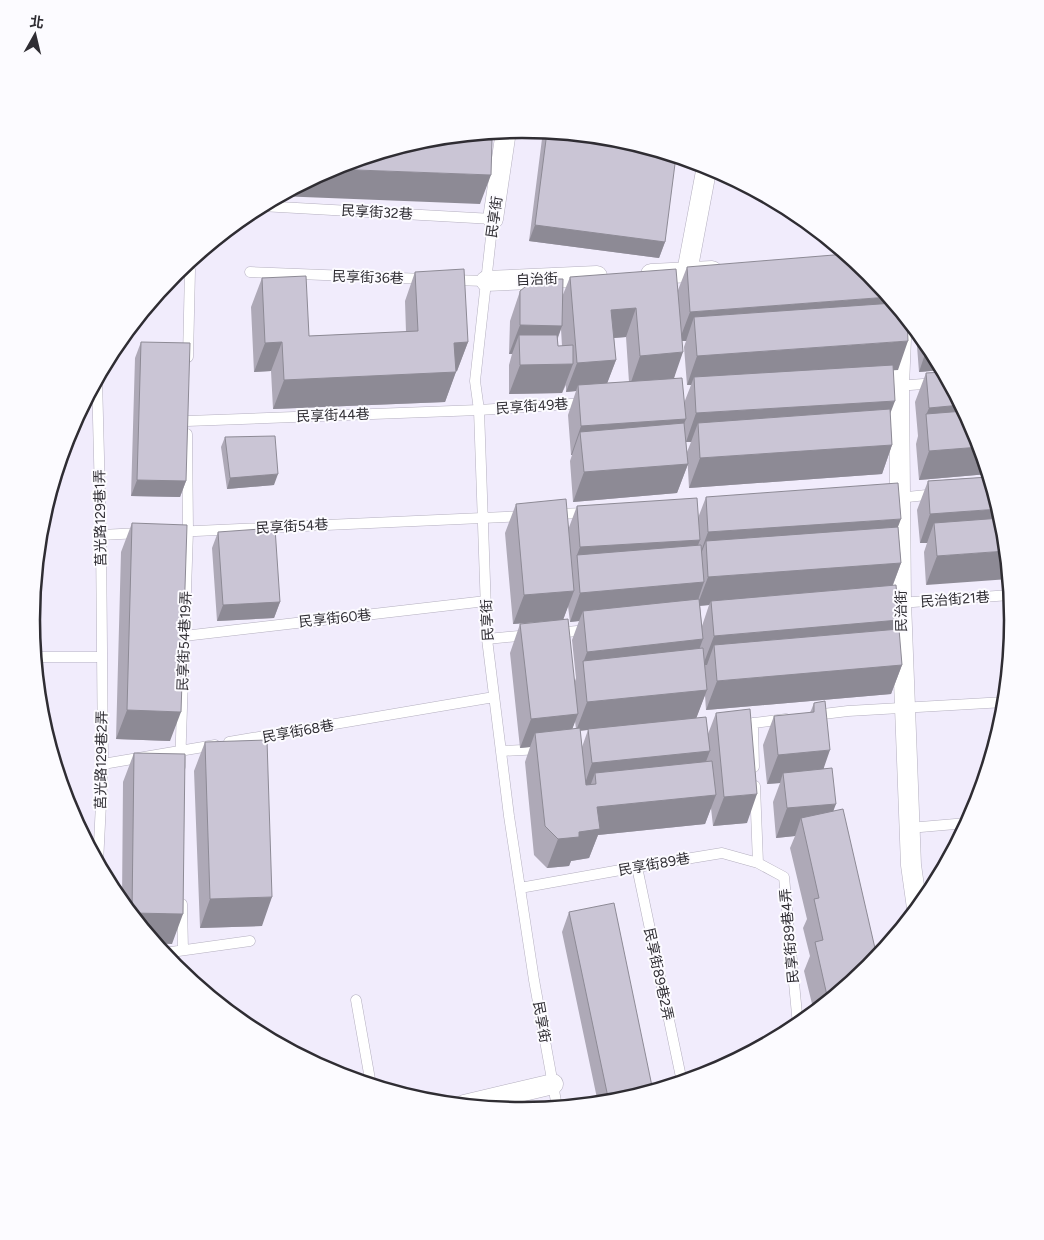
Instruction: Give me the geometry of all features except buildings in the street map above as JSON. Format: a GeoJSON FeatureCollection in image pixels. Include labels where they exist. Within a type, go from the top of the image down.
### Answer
{"type":"FeatureCollection","features":[{"type":"Feature","properties":{"kind":"street","name":"民享街"},"geometry":{"type":"LineString","coordinates":[[493,219],[505,139]]}},
{"type":"Feature","properties":{"kind":"street"},"geometry":{"type":"LineString","coordinates":[[688,272],[706,175]]}},
{"type":"Feature","properties":{"kind":"street","name":"自治街"},"geometry":{"type":"LineString","coordinates":[[486,281],[726,270]]}},
{"type":"Feature","properties":{"kind":"street","name":"民治街"},"geometry":{"type":"LineString","coordinates":[[902,324],[894,386],[896,603],[904,708],[911,865],[916,898]]}},
{"type":"Feature","properties":{"kind":"street"},"geometry":{"type":"LineString","coordinates":[[484,1100],[553,1084]]}},
{"type":"Feature","properties":{"kind":"lane","name":"民享街32巷"},"geometry":{"type":"LineString","coordinates":[[275,207],[493,219]]}},
{"type":"Feature","properties":{"kind":"lane","name":"民享街"},"geometry":{"type":"LineString","coordinates":[[493,219],[475,381],[479,410],[487,639],[509,816],[534,980],[556,1101]]}},
{"type":"Feature","properties":{"kind":"lane"},"geometry":{"type":"LineString","coordinates":[[188,364],[190,271]]}},
{"type":"Feature","properties":{"kind":"lane","name":"民享街36巷"},"geometry":{"type":"LineString","coordinates":[[250,272],[486,281]]}},
{"type":"Feature","properties":{"kind":"lane"},"geometry":{"type":"LineString","coordinates":[[894,386],[941,383]]}},
{"type":"Feature","properties":{"kind":"lane","name":"莒光路129巷1弄"},"geometry":{"type":"LineString","coordinates":[[97,393],[102,657]]}},
{"type":"Feature","properties":{"kind":"lane","name":"民享街49巷"},"geometry":{"type":"LineString","coordinates":[[479,410],[596,402]]}},
{"type":"Feature","properties":{"kind":"lane","name":"民享街44巷"},"geometry":{"type":"LineString","coordinates":[[187,416],[479,410]]}},
{"type":"Feature","properties":{"kind":"lane","name":"民享街54巷19弄"},"geometry":{"type":"LineString","coordinates":[[180,781],[188,531],[187,416]]}},
{"type":"Feature","properties":{"kind":"lane"},"geometry":{"type":"LineString","coordinates":[[895,498],[946,494]]}},
{"type":"Feature","properties":{"kind":"lane","name":"民享街54巷"},"geometry":{"type":"LineString","coordinates":[[168,532],[599,513]]}},
{"type":"Feature","properties":{"kind":"lane"},"geometry":{"type":"LineString","coordinates":[[101,535],[149,533]]}},
{"type":"Feature","properties":{"kind":"lane","name":"民治街21巷"},"geometry":{"type":"LineString","coordinates":[[896,603],[1003,595]]}},
{"type":"Feature","properties":{"kind":"lane","name":"民享街60巷"},"geometry":{"type":"LineString","coordinates":[[184,636],[486,601]]}},
{"type":"Feature","properties":{"kind":"lane"},"geometry":{"type":"LineString","coordinates":[[487,639],[596,629]]}},
{"type":"Feature","properties":{"kind":"lane"},"geometry":{"type":"LineString","coordinates":[[41,657],[102,657]]}},
{"type":"Feature","properties":{"kind":"lane","name":"莒光路129巷2弄"},"geometry":{"type":"LineString","coordinates":[[99,849],[103,764],[102,657]]}},
{"type":"Feature","properties":{"kind":"lane","name":"民享街68巷"},"geometry":{"type":"LineString","coordinates":[[103,764],[494,697]]}},
{"type":"Feature","properties":{"kind":"lane"},"geometry":{"type":"LineString","coordinates":[[725,727],[848,711],[997,702]]}},
{"type":"Feature","properties":{"kind":"lane"},"geometry":{"type":"LineString","coordinates":[[752,724],[758,863]]}},
{"type":"Feature","properties":{"kind":"lane"},"geometry":{"type":"LineString","coordinates":[[501,751],[548,748]]}},
{"type":"Feature","properties":{"kind":"lane"},"geometry":{"type":"LineString","coordinates":[[909,828],[958,824]]}},
{"type":"Feature","properties":{"kind":"lane","name":"民享街89巷"},"geometry":{"type":"LineString","coordinates":[[520,888],[722,853],[758,863],[784,877]]}},
{"type":"Feature","properties":{"kind":"lane","name":"民享街89巷2弄"},"geometry":{"type":"LineString","coordinates":[[637,867],[680,1075]]}},
{"type":"Feature","properties":{"kind":"lane","name":"民享街89巷4弄"},"geometry":{"type":"LineString","coordinates":[[784,877],[797,1016]]}},
{"type":"Feature","properties":{"kind":"lane"},"geometry":{"type":"LineString","coordinates":[[182,891],[183,950]]}},
{"type":"Feature","properties":{"kind":"lane"},"geometry":{"type":"LineString","coordinates":[[172,952],[250,941]]}},
{"type":"Feature","properties":{"kind":"lane"},"geometry":{"type":"LineString","coordinates":[[356,1000],[371,1077]]}}]}
